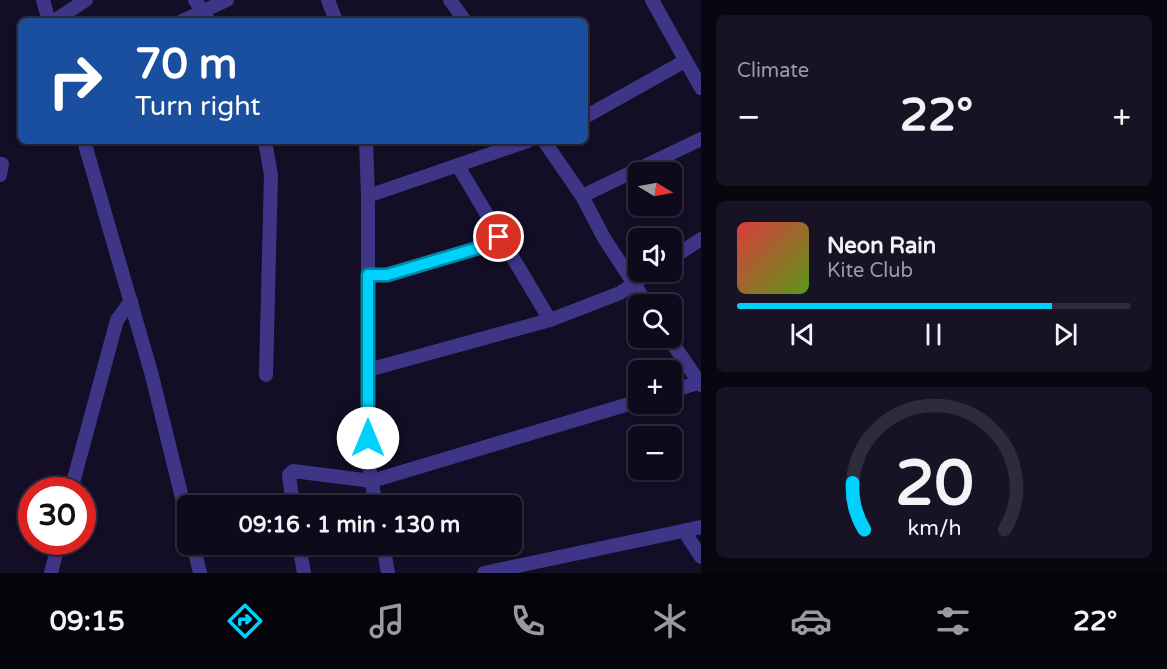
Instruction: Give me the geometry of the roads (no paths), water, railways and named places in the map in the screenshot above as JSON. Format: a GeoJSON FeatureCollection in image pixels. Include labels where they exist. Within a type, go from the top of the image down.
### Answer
{"type":"FeatureCollection","features":[{"type":"Feature","properties":{"kind":"street"},"geometry":{"type":"LineString","coordinates":[[43,0],[48,18]]}},
{"type":"Feature","properties":{"kind":"street"},"geometry":{"type":"LineString","coordinates":[[59,18],[86,0]]}},
{"type":"Feature","properties":{"kind":"street"},"geometry":{"type":"LineString","coordinates":[[195,0],[206,17],[227,0]]}},
{"type":"Feature","properties":{"kind":"street"},"geometry":{"type":"LineString","coordinates":[[328,0],[335,18]]}},
{"type":"Feature","properties":{"kind":"street"},"geometry":{"type":"LineString","coordinates":[[450,0],[463,18]]}},
{"type":"Feature","properties":{"kind":"street"},"geometry":{"type":"LineString","coordinates":[[652,0],[700,88]]}},
{"type":"Feature","properties":{"kind":"street"},"geometry":{"type":"LineString","coordinates":[[588,115],[686,61]]}},
{"type":"Feature","properties":{"kind":"street"},"geometry":{"type":"LineString","coordinates":[[582,196],[700,140]]}},
{"type":"Feature","properties":{"kind":"street"},"geometry":{"type":"LineString","coordinates":[[85,144],[151,372],[181,495]]}},
{"type":"Feature","properties":{"kind":"street"},"geometry":{"type":"LineString","coordinates":[[266,144],[271,175],[266,375]]}},
{"type":"Feature","properties":{"kind":"street"},"geometry":{"type":"LineString","coordinates":[[366,144],[368,461],[374,495]]}},
{"type":"Feature","properties":{"kind":"street"},"geometry":{"type":"LineString","coordinates":[[368,196],[520,144]]}},
{"type":"Feature","properties":{"kind":"street"},"geometry":{"type":"LineString","coordinates":[[546,144],[582,196],[604,238],[640,294]]}},
{"type":"Feature","properties":{"kind":"street"},"geometry":{"type":"LineString","coordinates":[[0,164],[2,164],[0,175]]}},
{"type":"Feature","properties":{"kind":"street"},"geometry":{"type":"LineString","coordinates":[[458,166],[550,320]]}},
{"type":"Feature","properties":{"kind":"street"},"geometry":{"type":"LineString","coordinates":[[368,275],[387,275],[398,272],[485,246],[499,237]]}},
{"type":"Feature","properties":{"kind":"street"},"geometry":{"type":"LineString","coordinates":[[682,251],[700,239]]}},
{"type":"Feature","properties":{"kind":"street"},"geometry":{"type":"LineString","coordinates":[[368,370],[550,320],[620,293],[633,283]]}},
{"type":"Feature","properties":{"kind":"street"},"geometry":{"type":"LineString","coordinates":[[75,477],[117,320],[130,301]]}},
{"type":"Feature","properties":{"kind":"street"},"geometry":{"type":"LineString","coordinates":[[676,348],[700,383],[682,388]]}},
{"type":"Feature","properties":{"kind":"street"},"geometry":{"type":"LineString","coordinates":[[292,495],[289,475],[293,471],[372,481],[628,404]]}},
{"type":"Feature","properties":{"kind":"street"},"geometry":{"type":"LineString","coordinates":[[491,572],[700,527]]}},
{"type":"Feature","properties":{"kind":"street"},"geometry":{"type":"LineString","coordinates":[[684,531],[700,557]]}},
{"type":"Feature","properties":{"kind":"street"},"geometry":{"type":"LineString","coordinates":[[51,573],[56,555]]}},
{"type":"Feature","properties":{"kind":"street"},"geometry":{"type":"LineString","coordinates":[[196,555],[200,573]]}},
{"type":"Feature","properties":{"kind":"street"},"geometry":{"type":"LineString","coordinates":[[301,555],[304,573]]}},
{"type":"Feature","properties":{"kind":"street"},"geometry":{"type":"LineString","coordinates":[[385,555],[388,573]]}}]}
